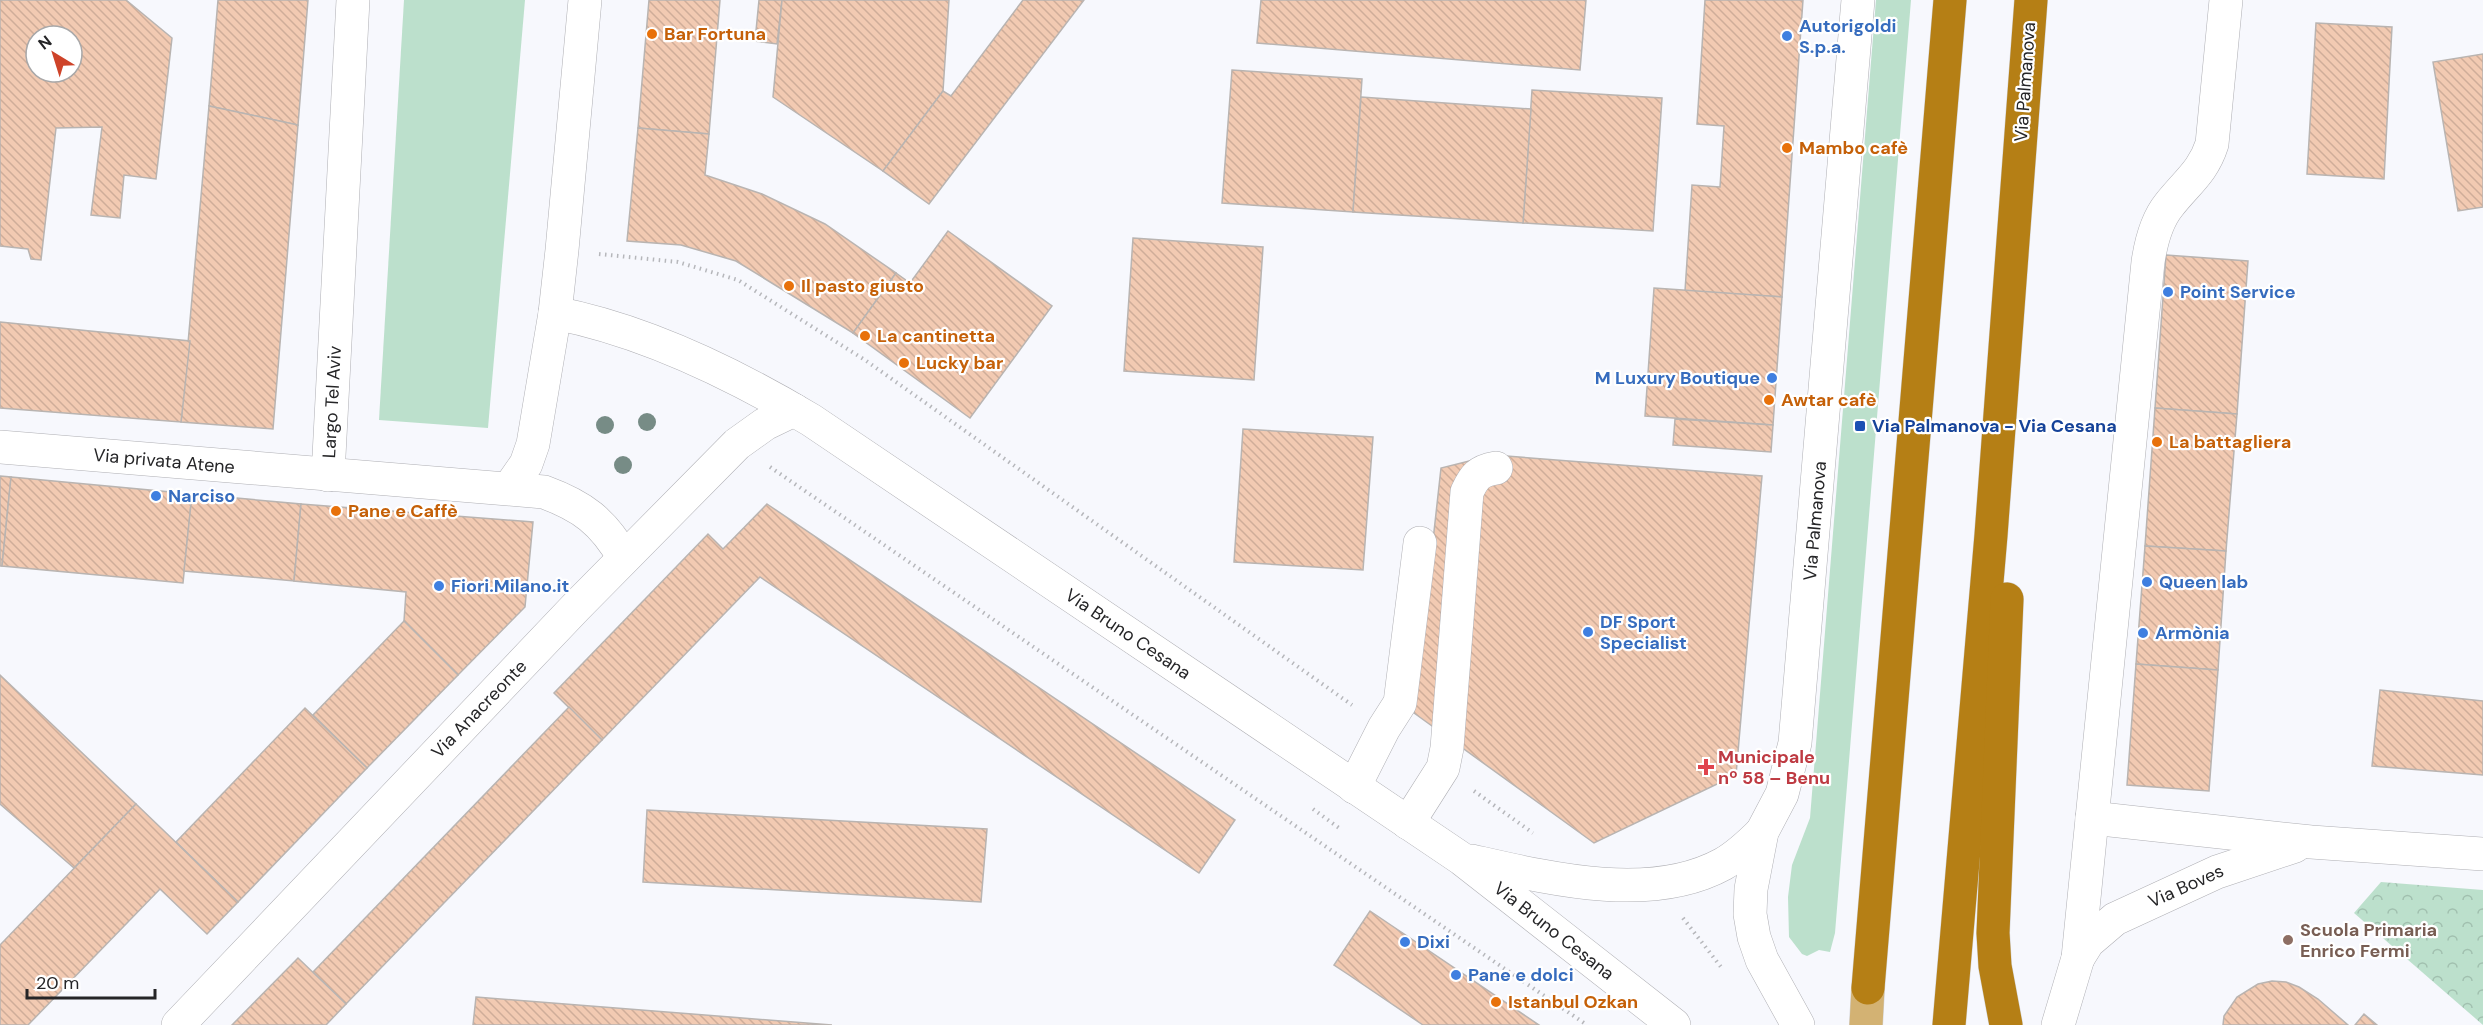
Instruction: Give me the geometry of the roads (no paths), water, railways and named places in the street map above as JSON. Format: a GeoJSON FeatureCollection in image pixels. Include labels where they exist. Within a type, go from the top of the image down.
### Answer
{"type":"FeatureCollection","features":[{"type":"Feature","properties":{"kind":"highway"},"geometry":{"type":"LineString","coordinates":[[1868,988],[1950,0]]}},
{"type":"Feature","properties":{"kind":"highway","name":"Via Palmanova"},"geometry":{"type":"LineString","coordinates":[[1949,1025],[1991,535],[2031,0]]}},
{"type":"Feature","properties":{"kind":"highway"},"geometry":{"type":"LineString","coordinates":[[1991,535],[2007,597],[1993,933],[1995,966],[2006,1025]]}},
{"type":"Feature","properties":{"kind":"main road"},"geometry":{"type":"LineString","coordinates":[[1866,1025],[1868,988]]}},
{"type":"Feature","properties":{"kind":"street","name":"Largo Tel Aviv"},"geometry":{"type":"LineString","coordinates":[[353,0],[328,475],[510,487]]}},
{"type":"Feature","properties":{"kind":"street"},"geometry":{"type":"LineString","coordinates":[[585,0],[555,313],[533,444],[526,464],[510,487],[544,492],[578,506],[599,522],[624,558]]}},
{"type":"Feature","properties":{"kind":"street","name":"Via Palmanova"},"geometry":{"type":"LineString","coordinates":[[1798,1025],[1762,960],[1754,937],[1750,914],[1751,889],[1762,832],[1782,794],[1795,744],[1858,0]]}},
{"type":"Feature","properties":{"kind":"street"},"geometry":{"type":"LineString","coordinates":[[2058,1025],[2078,958],[2151,241],[2168,205],[2201,169],[2212,144],[2226,0]]}},
{"type":"Feature","properties":{"kind":"street"},"geometry":{"type":"LineString","coordinates":[[555,313],[616,328],[669,349],[717,370],[794,410]]}},
{"type":"Feature","properties":{"kind":"street","name":"Via Bruno Cesana"},"geometry":{"type":"LineString","coordinates":[[794,410],[1462,859],[1674,1025]]}},
{"type":"Feature","properties":{"kind":"street","name":"Via Anacreonte"},"geometry":{"type":"LineString","coordinates":[[178,1025],[624,558],[737,444],[760,427],[794,410]]}},
{"type":"Feature","properties":{"kind":"street","name":"Via privata Atene"},"geometry":{"type":"LineString","coordinates":[[0,447],[328,475]]}},
{"type":"Feature","properties":{"kind":"street"},"geometry":{"type":"LineString","coordinates":[[1408,824],[1446,770],[1467,492],[1474,476],[1484,470],[1496,468]]}},
{"type":"Feature","properties":{"kind":"street"},"geometry":{"type":"LineString","coordinates":[[1354,787],[1384,728],[1400,704],[1420,543]]}},
{"type":"Feature","properties":{"kind":"street","name":"Via Boves"},"geometry":{"type":"LineString","coordinates":[[2091,818],[2311,842],[2483,854]]}},
{"type":"Feature","properties":{"kind":"street","name":"Via Bruno Cesana"},"geometry":{"type":"LineString","coordinates":[[1462,859],[1562,880],[1597,884],[1641,884],[1688,878],[1709,871],[1737,854],[1762,832]]}},
{"type":"Feature","properties":{"kind":"street","name":"Via Boves"},"geometry":{"type":"LineString","coordinates":[[2078,958],[2088,942],[2115,919],[2236,864],[2311,842]]}},
{"type":"Feature","properties":{"kind":"place","name":"Bar Fortuna"},"geometry":{"type":"Point","coordinates":[652,34]}},
{"type":"Feature","properties":{"kind":"place","name":"Autorigoldi S.p.a."},"geometry":{"type":"Point","coordinates":[1787,36]}},
{"type":"Feature","properties":{"kind":"place","name":"Mambo cafè"},"geometry":{"type":"Point","coordinates":[1787,148]}},
{"type":"Feature","properties":{"kind":"place","name":"Il pasto giusto"},"geometry":{"type":"Point","coordinates":[789,286]}},
{"type":"Feature","properties":{"kind":"place","name":"Point Service"},"geometry":{"type":"Point","coordinates":[2168,292]}},
{"type":"Feature","properties":{"kind":"place","name":"La cantinetta"},"geometry":{"type":"Point","coordinates":[865,336]}},
{"type":"Feature","properties":{"kind":"place","name":"Lucky bar"},"geometry":{"type":"Point","coordinates":[904,363]}},
{"type":"Feature","properties":{"kind":"place","name":"M Luxury Boutique"},"geometry":{"type":"Point","coordinates":[1772,378]}},
{"type":"Feature","properties":{"kind":"place","name":"Awtar cafè"},"geometry":{"type":"Point","coordinates":[1769,400]}},
{"type":"Feature","properties":{"kind":"place","name":"Via Palmanova - Via Cesana"},"geometry":{"type":"Point","coordinates":[1860,426]}},
{"type":"Feature","properties":{"kind":"place","name":"La battagliera"},"geometry":{"type":"Point","coordinates":[2157,442]}},
{"type":"Feature","properties":{"kind":"place","name":"Narciso"},"geometry":{"type":"Point","coordinates":[156,496]}},
{"type":"Feature","properties":{"kind":"place","name":"Pane e Caffè"},"geometry":{"type":"Point","coordinates":[336,511]}},
{"type":"Feature","properties":{"kind":"place","name":"Queen lab"},"geometry":{"type":"Point","coordinates":[2147,582]}},
{"type":"Feature","properties":{"kind":"place","name":"Fiori.Milano.it"},"geometry":{"type":"Point","coordinates":[439,586]}},
{"type":"Feature","properties":{"kind":"place","name":"DF Sport Specialist"},"geometry":{"type":"Point","coordinates":[1588,632]}},
{"type":"Feature","properties":{"kind":"place","name":"Armònia"},"geometry":{"type":"Point","coordinates":[2143,633]}},
{"type":"Feature","properties":{"kind":"place","name":"Municipale nº 58 – Benu"},"geometry":{"type":"Point","coordinates":[1706,767]}},
{"type":"Feature","properties":{"kind":"place","name":"Scuola Primaria Enrico Fermi"},"geometry":{"type":"Point","coordinates":[2288,940]}},
{"type":"Feature","properties":{"kind":"place","name":"Dixi"},"geometry":{"type":"Point","coordinates":[1405,942]}},
{"type":"Feature","properties":{"kind":"place","name":"Pane e dolci"},"geometry":{"type":"Point","coordinates":[1456,975]}},
{"type":"Feature","properties":{"kind":"place","name":"Istanbul Ozkan"},"geometry":{"type":"Point","coordinates":[1496,1002]}}]}
